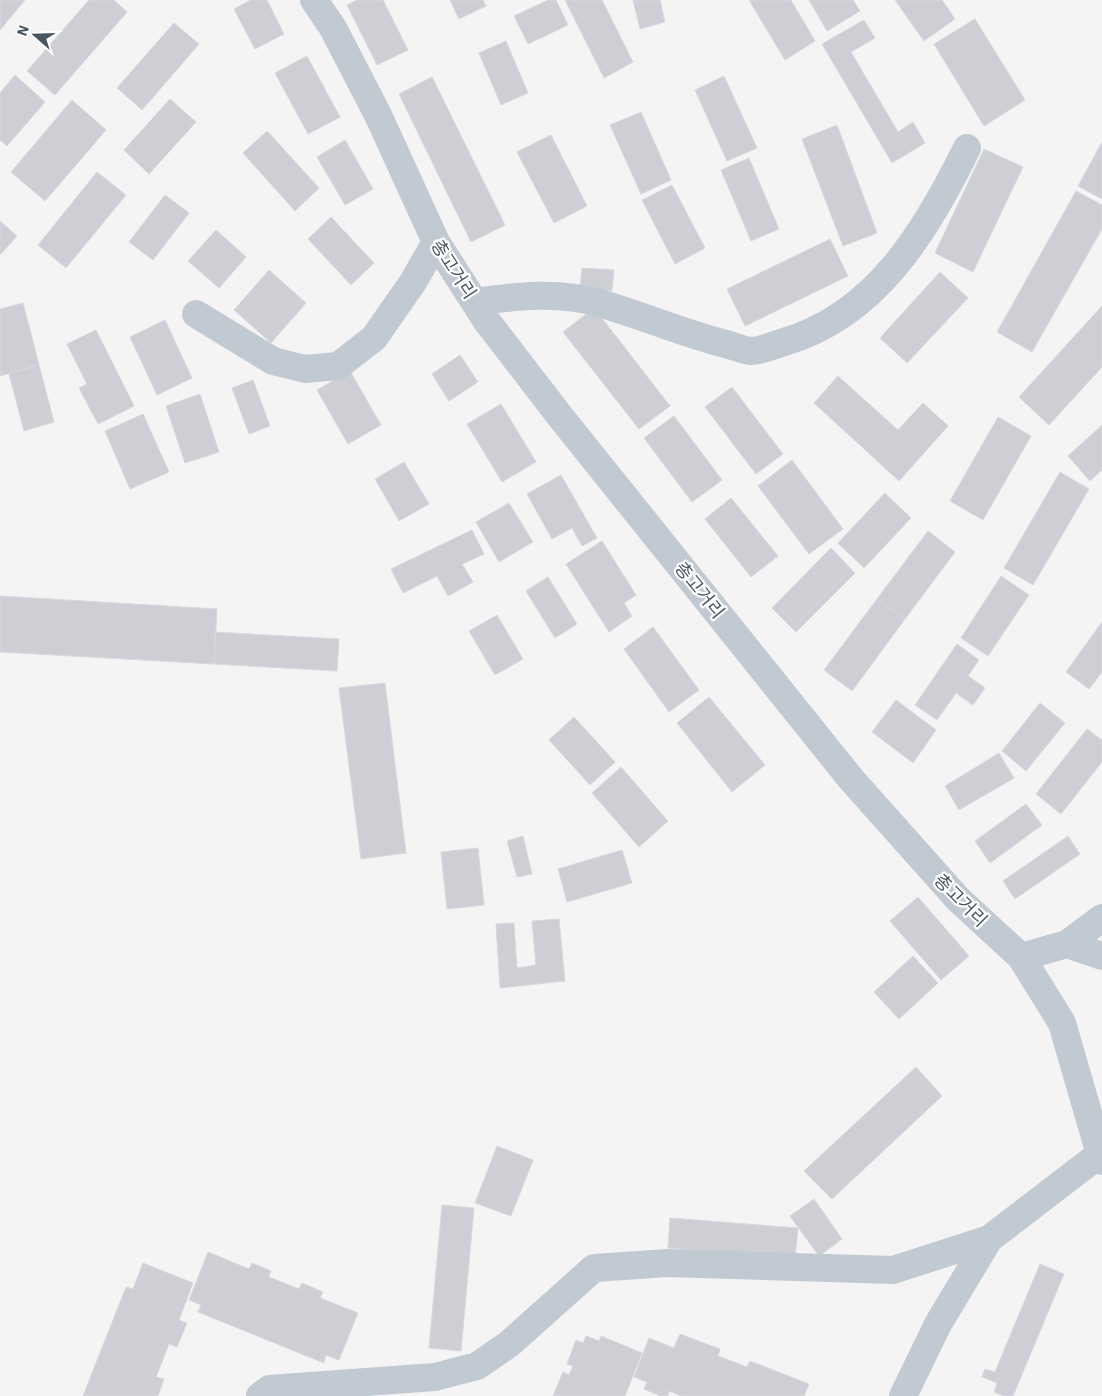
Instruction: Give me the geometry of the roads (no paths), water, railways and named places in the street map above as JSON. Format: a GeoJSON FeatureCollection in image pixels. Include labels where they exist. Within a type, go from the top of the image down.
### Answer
{"type":"FeatureCollection","features":[{"type":"Feature","properties":{"kind":"street","name":"총고거리"},"geometry":{"type":"LineString","coordinates":[[314,0],[333,28],[378,115],[436,242],[486,320],[851,779],[958,899],[1022,957],[1062,1023],[1101,1158]]}},
{"type":"Feature","properties":{"kind":"street"},"geometry":{"type":"LineString","coordinates":[[475,302],[519,296],[557,296],[598,302],[689,334],[752,351],[808,335],[860,304],[892,272],[941,201],[967,148]]}},
{"type":"Feature","properties":{"kind":"street"},"geometry":{"type":"LineString","coordinates":[[196,314],[273,361],[305,369],[338,366],[374,338],[413,282],[436,242]]}},
{"type":"Feature","properties":{"kind":"street"},"geometry":{"type":"LineString","coordinates":[[1022,957],[1067,944],[1102,918]]}},
{"type":"Feature","properties":{"kind":"street"},"geometry":{"type":"LineString","coordinates":[[1067,944],[1102,956]]}},
{"type":"Feature","properties":{"kind":"street"},"geometry":{"type":"LineString","coordinates":[[260,1396],[269,1389],[435,1377],[477,1366],[509,1344],[594,1268],[668,1263],[893,1270],[989,1239],[1101,1158]]}},
{"type":"Feature","properties":{"kind":"street"},"geometry":{"type":"LineString","coordinates":[[903,1396],[938,1324],[989,1239]]}}]}
